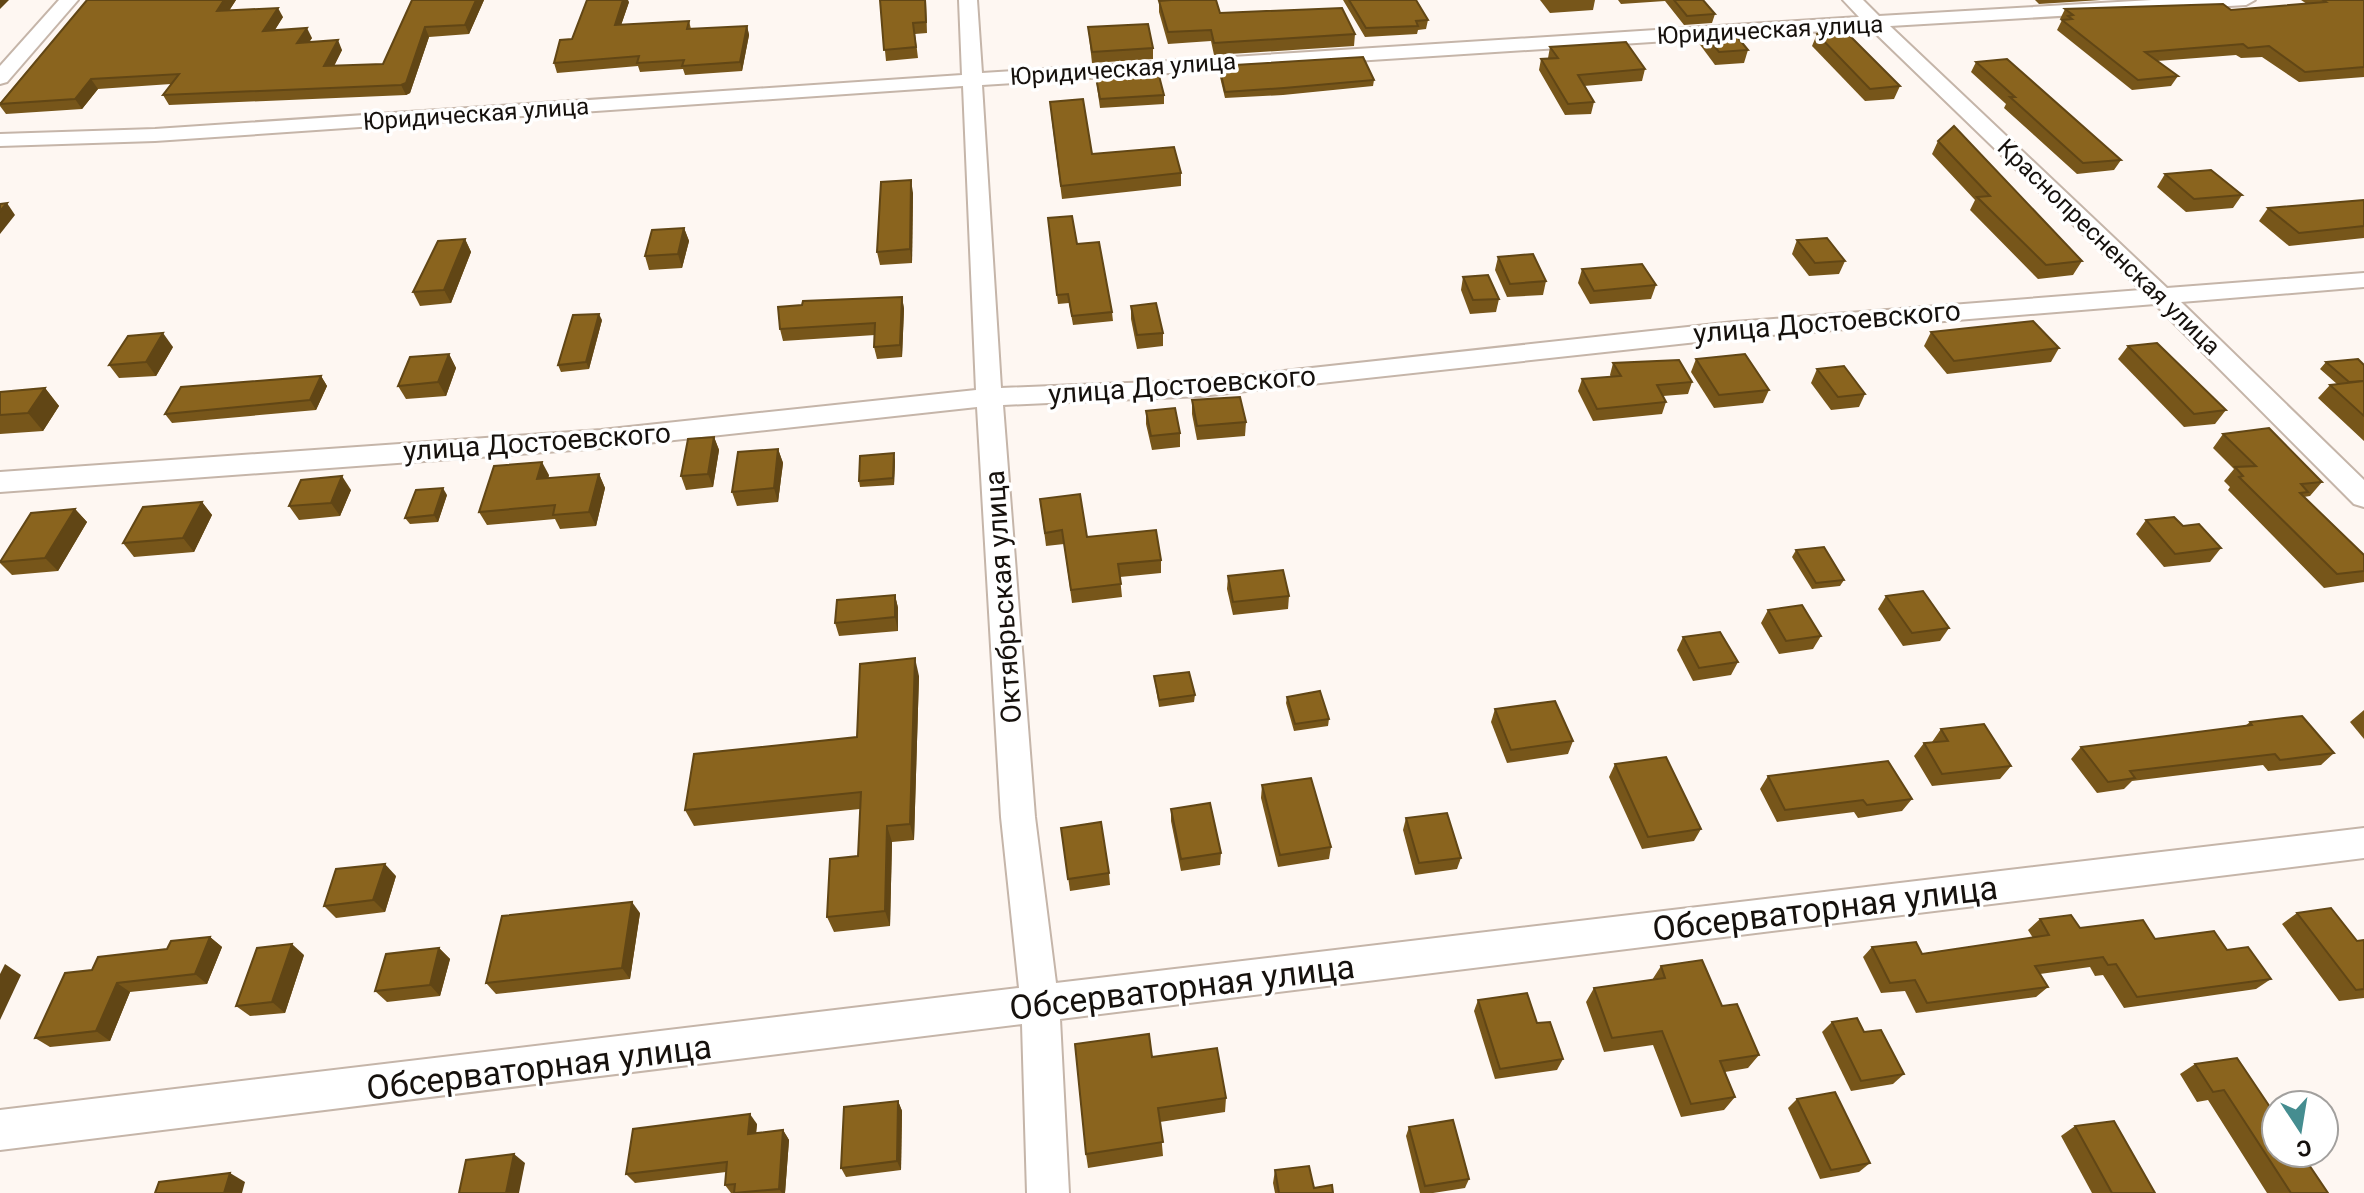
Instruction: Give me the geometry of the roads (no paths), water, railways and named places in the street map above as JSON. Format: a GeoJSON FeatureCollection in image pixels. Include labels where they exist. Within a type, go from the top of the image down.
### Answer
{"type":"FeatureCollection","features":[{"type":"Feature","properties":{"kind":"street"},"geometry":{"type":"LineString","coordinates":[[0,78],[69,0]]}},
{"type":"Feature","properties":{"kind":"street","name":"Октябрьская улица"},"geometry":{"type":"LineString","coordinates":[[968,0],[989,397],[1018,817],[1040,1003],[1048,1193]]}},
{"type":"Feature","properties":{"kind":"street","name":"Краснопресненская улица"},"geometry":{"type":"LineString","coordinates":[[1852,0],[2159,294],[2364,497]]}},
{"type":"Feature","properties":{"kind":"street","name":"Юридическая улица"},"geometry":{"type":"LineString","coordinates":[[0,140],[187,133],[878,88],[974,78],[2246,0]]}},
{"type":"Feature","properties":{"kind":"street","name":"улица Достоевского"},"geometry":{"type":"LineString","coordinates":[[0,482],[601,439],[989,397],[1201,388],[1734,330],[2364,280]]}},
{"type":"Feature","properties":{"kind":"street","name":"Обсерваторная улица"},"geometry":{"type":"LineString","coordinates":[[0,1130],[947,1018],[1040,1003],[2364,843]]}}]}
